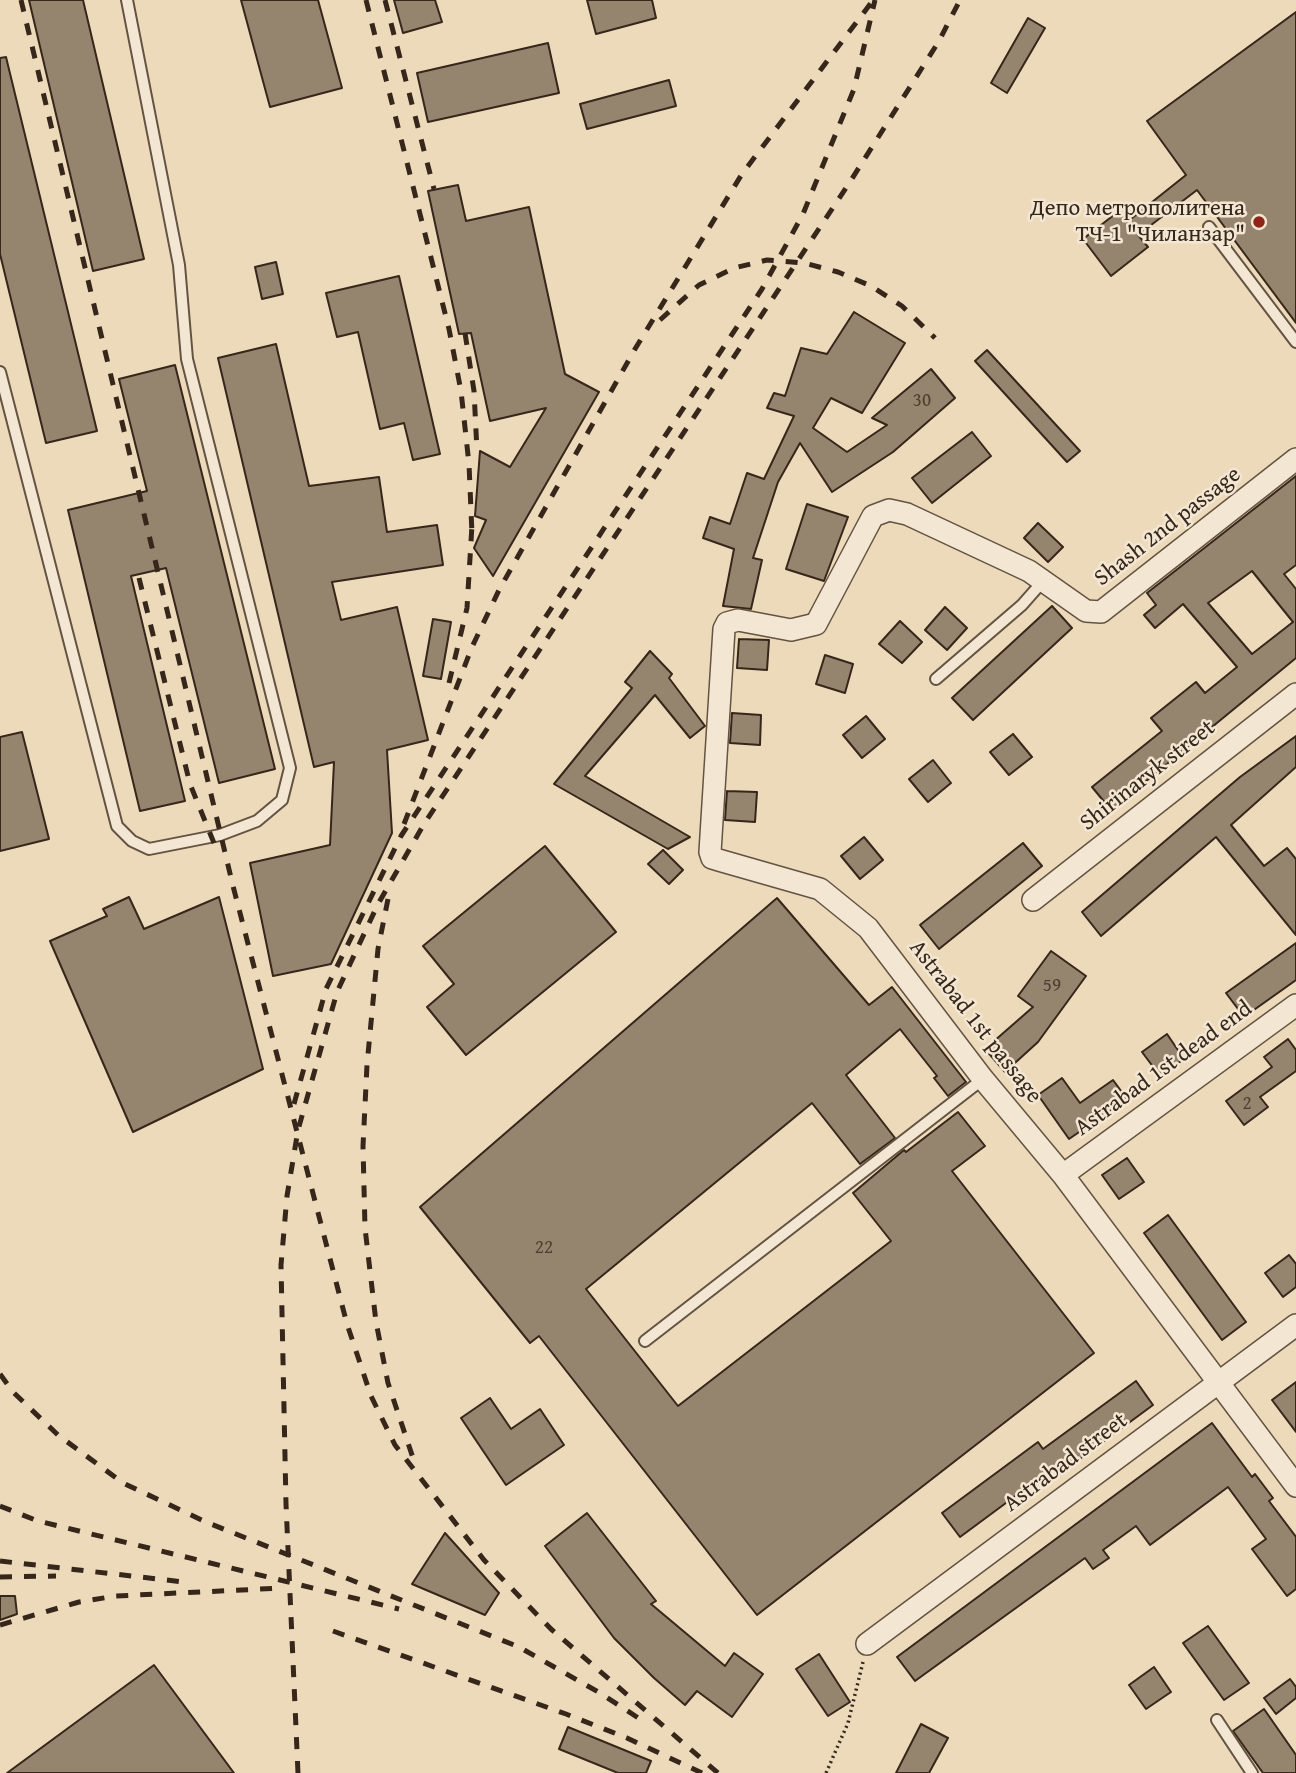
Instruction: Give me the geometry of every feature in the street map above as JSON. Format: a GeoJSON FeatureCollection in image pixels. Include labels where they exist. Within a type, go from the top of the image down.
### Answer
{"type":"FeatureCollection","features":[{"type":"Feature","properties":{"kind":"street","name":"Shash 2nd passage"},"geometry":{"type":"LineString","coordinates":[[738,620],[791,630],[816,624],[873,516],[888,510],[906,514],[1044,580],[1086,611],[1107,610],[1296,459]]}},
{"type":"Feature","properties":{"kind":"street","name":"Astrabad 1st passage"},"geometry":{"type":"LineString","coordinates":[[738,620],[727,623],[722,637],[710,846],[712,858],[801,882],[838,901],[869,928],[983,1079],[1063,1175],[1220,1381],[1296,1486]]}},
{"type":"Feature","properties":{"kind":"street","name":"Shirinaryk street"},"geometry":{"type":"LineString","coordinates":[[1033,900],[1296,694]]}},
{"type":"Feature","properties":{"kind":"street","name":"Astrabad 1st dead end"},"geometry":{"type":"LineString","coordinates":[[1063,1175],[1296,1005]]}},
{"type":"Feature","properties":{"kind":"street","name":"Astrabad street"},"geometry":{"type":"LineString","coordinates":[[867,1644],[1296,1325]]}},
{"type":"Feature","properties":{"kind":"lane"},"geometry":{"type":"LineString","coordinates":[[0,372],[117,826],[132,841],[149,849],[220,835],[257,821],[282,800],[290,768],[187,359],[179,265],[127,0]]}},
{"type":"Feature","properties":{"kind":"lane"},"geometry":{"type":"LineString","coordinates":[[1209,227],[1296,342]]}},
{"type":"Feature","properties":{"kind":"lane"},"geometry":{"type":"LineString","coordinates":[[936,679],[1022,605],[1044,580]]}},
{"type":"Feature","properties":{"kind":"lane"},"geometry":{"type":"LineString","coordinates":[[645,1341],[983,1079]]}},
{"type":"Feature","properties":{"kind":"lane"},"geometry":{"type":"LineString","coordinates":[[1217,1720],[1252,1773]]}},
{"type":"Feature","properties":{"kind":"path"},"geometry":{"type":"LineString","coordinates":[[826,1773],[848,1723],[867,1644]]}},
{"type":"Feature","properties":{"kind":"building"},"geometry":{"type":"Polygon","coordinates":[[[29,0],[83,0],[144,259],[93,271],[29,0]]]}},
{"type":"Feature","properties":{"kind":"building"},"geometry":{"type":"Polygon","coordinates":[[[241,0],[318,0],[342,88],[270,107],[241,0]]]}},
{"type":"Feature","properties":{"kind":"building"},"geometry":{"type":"Polygon","coordinates":[[[394,0],[435,0],[442,22],[403,33],[394,0]]]}},
{"type":"Feature","properties":{"kind":"building"},"geometry":{"type":"Polygon","coordinates":[[[587,0],[652,0],[656,18],[596,34],[587,0]]]}},
{"type":"Feature","properties":{"kind":"building","name":"Депо метрополитена ТЧ-1 \"Чиланзар\""},"geometry":{"type":"Polygon","coordinates":[[[1296,12],[1296,323],[1197,190],[1138,235],[1148,247],[1111,276],[1083,239],[1119,211],[1127,222],[1186,175],[1147,121],[1296,12]]]}},
{"type":"Feature","properties":{"kind":"building"},"geometry":{"type":"Polygon","coordinates":[[[1028,18],[1045,28],[1007,93],[991,83],[1028,18]]]}},
{"type":"Feature","properties":{"kind":"building"},"geometry":{"type":"Polygon","coordinates":[[[548,43],[559,93],[428,122],[417,73],[548,43]]]}},
{"type":"Feature","properties":{"kind":"building"},"geometry":{"type":"Polygon","coordinates":[[[6,57],[97,431],[46,443],[0,254],[0,58],[6,57]]]}},
{"type":"Feature","properties":{"kind":"building"},"geometry":{"type":"Polygon","coordinates":[[[669,80],[676,106],[587,129],[580,104],[669,80]]]}},
{"type":"Feature","properties":{"kind":"building"},"geometry":{"type":"Polygon","coordinates":[[[458,185],[466,221],[529,207],[565,374],[599,392],[493,576],[474,548],[486,520],[475,516],[480,451],[510,467],[546,408],[490,421],[471,333],[459,334],[428,191],[458,185]]]}},
{"type":"Feature","properties":{"kind":"building"},"geometry":{"type":"Polygon","coordinates":[[[276,262],[283,294],[262,299],[255,267],[276,262]]]}},
{"type":"Feature","properties":{"kind":"building"},"geometry":{"type":"Polygon","coordinates":[[[399,276],[440,454],[413,460],[404,423],[380,429],[358,332],[337,337],[326,293],[399,276]]]}},
{"type":"Feature","properties":{"kind":"building"},"geometry":{"type":"Polygon","coordinates":[[[854,312],[905,343],[862,413],[831,398],[813,428],[847,452],[887,425],[872,418],[931,369],[955,398],[893,452],[832,492],[800,443],[778,482],[753,558],[762,560],[751,609],[723,606],[734,549],[703,538],[710,517],[730,524],[747,473],[764,479],[794,416],[767,408],[774,393],[785,396],[801,348],[827,354],[854,312]]]}},
{"type":"Feature","properties":{"kind":"building"},"geometry":{"type":"Polygon","coordinates":[[[276,344],[309,486],[379,477],[387,532],[437,525],[443,565],[332,582],[341,620],[397,607],[428,740],[387,750],[392,833],[331,964],[273,976],[250,863],[330,845],[334,762],[314,767],[218,358],[276,344]]]}},
{"type":"Feature","properties":{"kind":"building"},"geometry":{"type":"Polygon","coordinates":[[[987,350],[1080,451],[1067,462],[975,361],[987,350]]]}},
{"type":"Feature","properties":{"kind":"building"},"geometry":{"type":"Polygon","coordinates":[[[175,365],[275,769],[219,783],[166,568],[131,576],[185,801],[140,811],[68,510],[147,491],[119,379],[175,365]]]}},
{"type":"Feature","properties":{"kind":"building"},"geometry":{"type":"Polygon","coordinates":[[[972,432],[991,456],[932,503],[912,478],[972,432]]]}},
{"type":"Feature","properties":{"kind":"building"},"geometry":{"type":"Polygon","coordinates":[[[1296,476],[1296,565],[1284,574],[1296,589],[1296,658],[1111,810],[1092,787],[1162,731],[1151,718],[1196,682],[1205,693],[1237,667],[1183,604],[1155,628],[1144,615],[1156,605],[1147,593],[1296,476]],[[1252,571],[1208,603],[1252,654],[1293,622],[1252,571]]]}},
{"type":"Feature","properties":{"kind":"building"},"geometry":{"type":"Polygon","coordinates":[[[807,504],[848,517],[824,581],[786,569],[807,504]]]}},
{"type":"Feature","properties":{"kind":"building"},"geometry":{"type":"Polygon","coordinates":[[[1038,523],[1063,547],[1048,562],[1024,538],[1038,523]]]}},
{"type":"Feature","properties":{"kind":"building"},"geometry":{"type":"Polygon","coordinates":[[[1052,606],[1072,628],[973,720],[952,698],[1052,606]]]}},
{"type":"Feature","properties":{"kind":"building"},"geometry":{"type":"Polygon","coordinates":[[[945,607],[967,628],[947,650],[925,630],[945,607]]]}},
{"type":"Feature","properties":{"kind":"building"},"geometry":{"type":"Polygon","coordinates":[[[433,619],[451,622],[441,679],[423,676],[433,619]]]}},
{"type":"Feature","properties":{"kind":"building"},"geometry":{"type":"Polygon","coordinates":[[[900,621],[922,642],[902,663],[879,644],[900,621]]]}},
{"type":"Feature","properties":{"kind":"building"},"geometry":{"type":"Polygon","coordinates":[[[739,639],[769,640],[767,670],[737,668],[739,639]]]}},
{"type":"Feature","properties":{"kind":"building"},"geometry":{"type":"Polygon","coordinates":[[[650,651],[672,674],[669,678],[705,726],[690,738],[655,695],[585,776],[690,837],[668,849],[554,784],[632,688],[625,682],[650,651]]]}},
{"type":"Feature","properties":{"kind":"building"},"geometry":{"type":"Polygon","coordinates":[[[825,655],[853,664],[845,693],[816,684],[825,655]]]}},
{"type":"Feature","properties":{"kind":"building"},"geometry":{"type":"Polygon","coordinates":[[[732,713],[761,715],[760,745],[730,743],[732,713]]]}},
{"type":"Feature","properties":{"kind":"building"},"geometry":{"type":"Polygon","coordinates":[[[866,716],[885,739],[862,758],[843,735],[866,716]]]}},
{"type":"Feature","properties":{"kind":"building"},"geometry":{"type":"Polygon","coordinates":[[[22,732],[49,839],[0,851],[0,737],[22,732]]]}},
{"type":"Feature","properties":{"kind":"building"},"geometry":{"type":"Polygon","coordinates":[[[1013,734],[1032,757],[1009,775],[990,752],[1013,734]]]}},
{"type":"Feature","properties":{"kind":"building"},"geometry":{"type":"Polygon","coordinates":[[[1296,736],[1296,767],[1231,825],[1264,866],[1287,848],[1296,859],[1296,935],[1216,837],[1101,936],[1082,912],[1240,777],[1296,736]]]}},
{"type":"Feature","properties":{"kind":"building"},"geometry":{"type":"Polygon","coordinates":[[[933,760],[951,783],[928,802],[909,779],[933,760]]]}},
{"type":"Feature","properties":{"kind":"building"},"geometry":{"type":"Polygon","coordinates":[[[727,791],[757,792],[755,822],[725,820],[727,791]]]}},
{"type":"Feature","properties":{"kind":"building"},"geometry":{"type":"Polygon","coordinates":[[[864,837],[883,860],[860,879],[841,856],[864,837]]]}},
{"type":"Feature","properties":{"kind":"building"},"geometry":{"type":"Polygon","coordinates":[[[1023,843],[1042,866],[939,949],[920,925],[1023,843]]]}},
{"type":"Feature","properties":{"kind":"building"},"geometry":{"type":"Polygon","coordinates":[[[545,846],[616,932],[466,1055],[427,1007],[454,984],[423,946],[545,846]]]}},
{"type":"Feature","properties":{"kind":"building"},"geometry":{"type":"Polygon","coordinates":[[[663,850],[683,870],[669,884],[648,864],[663,850]]]}},
{"type":"Feature","properties":{"kind":"building"},"geometry":{"type":"Polygon","coordinates":[[[129,897],[144,929],[219,897],[263,1069],[133,1132],[50,941],[107,916],[103,909],[129,897]]]}},
{"type":"Feature","properties":{"kind":"building"},"geometry":{"type":"Polygon","coordinates":[[[777,898],[869,1005],[892,987],[966,1082],[948,1096],[934,1078],[937,1076],[900,1029],[846,1075],[895,1138],[860,1164],[812,1103],[586,1289],[678,1406],[891,1241],[853,1193],[904,1150],[906,1152],[958,1112],[985,1146],[952,1171],[1094,1353],[757,1615],[539,1336],[530,1343],[420,1207],[777,898]]]}},
{"type":"Feature","properties":{"kind":"building"},"geometry":{"type":"Polygon","coordinates":[[[1296,943],[1296,980],[1244,1017],[1226,993],[1296,943]]]}},
{"type":"Feature","properties":{"kind":"building"},"geometry":{"type":"Polygon","coordinates":[[[1051,951],[1086,976],[1038,1042],[1005,1072],[985,1049],[1033,1007],[1018,996],[1051,951]]]}},
{"type":"Feature","properties":{"kind":"building"},"geometry":{"type":"Polygon","coordinates":[[[1167,1034],[1184,1059],[1160,1076],[1142,1052],[1167,1034]]]}},
{"type":"Feature","properties":{"kind":"building"},"geometry":{"type":"Polygon","coordinates":[[[1288,1039],[1296,1050],[1296,1071],[1260,1097],[1268,1107],[1244,1125],[1226,1101],[1272,1067],[1264,1057],[1288,1039]]]}},
{"type":"Feature","properties":{"kind":"building"},"geometry":{"type":"Polygon","coordinates":[[[1062,1078],[1080,1103],[1113,1080],[1127,1099],[1069,1139],[1038,1095],[1062,1078]]]}},
{"type":"Feature","properties":{"kind":"building"},"geometry":{"type":"Polygon","coordinates":[[[1127,1158],[1144,1182],[1119,1199],[1102,1175],[1127,1158]]]}},
{"type":"Feature","properties":{"kind":"building"},"geometry":{"type":"Polygon","coordinates":[[[1168,1215],[1246,1322],[1222,1340],[1144,1233],[1168,1215]]]}},
{"type":"Feature","properties":{"kind":"building"},"geometry":{"type":"Polygon","coordinates":[[[1289,1255],[1296,1264],[1296,1287],[1283,1297],[1265,1273],[1289,1255]]]}},
{"type":"Feature","properties":{"kind":"building"},"geometry":{"type":"Polygon","coordinates":[[[1136,1381],[1153,1405],[1069,1467],[1064,1460],[960,1537],[942,1513],[1038,1442],[1043,1449],[1136,1381]]]}},
{"type":"Feature","properties":{"kind":"building"},"geometry":{"type":"Polygon","coordinates":[[[1296,1382],[1296,1432],[1272,1400],[1296,1382]]]}},
{"type":"Feature","properties":{"kind":"building"},"geometry":{"type":"Polygon","coordinates":[[[490,1398],[511,1429],[540,1409],[564,1445],[506,1485],[461,1418],[490,1398]]]}},
{"type":"Feature","properties":{"kind":"building"},"geometry":{"type":"Polygon","coordinates":[[[1212,1423],[1252,1477],[1255,1474],[1273,1498],[1269,1501],[1296,1537],[1296,1589],[1287,1596],[1252,1549],[1266,1539],[1228,1487],[1150,1545],[1136,1526],[1103,1550],[1109,1558],[1093,1569],[1085,1558],[915,1681],[897,1657],[1212,1423]]]}},
{"type":"Feature","properties":{"kind":"building"},"geometry":{"type":"Polygon","coordinates":[[[587,1513],[656,1601],[651,1604],[725,1666],[734,1653],[763,1674],[732,1717],[697,1691],[685,1705],[654,1678],[614,1638],[545,1546],[587,1513]]]}},
{"type":"Feature","properties":{"kind":"building"},"geometry":{"type":"Polygon","coordinates":[[[445,1533],[499,1593],[485,1615],[412,1584],[445,1533]]]}},
{"type":"Feature","properties":{"kind":"building"},"geometry":{"type":"Polygon","coordinates":[[[0,1596],[15,1596],[17,1614],[0,1620],[0,1596]]]}},
{"type":"Feature","properties":{"kind":"building"},"geometry":{"type":"Polygon","coordinates":[[[1208,1626],[1249,1683],[1224,1700],[1183,1643],[1208,1626]]]}},
{"type":"Feature","properties":{"kind":"building"},"geometry":{"type":"Polygon","coordinates":[[[819,1654],[850,1702],[828,1716],[796,1669],[819,1654]]]}},
{"type":"Feature","properties":{"kind":"building"},"geometry":{"type":"Polygon","coordinates":[[[154,1665],[234,1773],[7,1773],[154,1665]]]}},
{"type":"Feature","properties":{"kind":"building"},"geometry":{"type":"Polygon","coordinates":[[[1154,1667],[1171,1692],[1146,1709],[1129,1685],[1154,1667]]]}},
{"type":"Feature","properties":{"kind":"building"},"geometry":{"type":"Polygon","coordinates":[[[1290,1679],[1296,1687],[1296,1698],[1276,1714],[1264,1698],[1290,1679]]]}},
{"type":"Feature","properties":{"kind":"building"},"geometry":{"type":"Polygon","coordinates":[[[1264,1709],[1296,1755],[1296,1773],[1263,1773],[1233,1731],[1264,1709]]]}},
{"type":"Feature","properties":{"kind":"building"},"geometry":{"type":"Polygon","coordinates":[[[921,1724],[948,1738],[929,1773],[896,1773],[921,1724]]]}},
{"type":"Feature","properties":{"kind":"building"},"geometry":{"type":"Polygon","coordinates":[[[568,1727],[651,1761],[646,1773],[618,1773],[559,1749],[568,1727]]]}},
{"type":"Feature","properties":{"kind":"railway"},"geometry":{"type":"LineString","coordinates":[[21,0],[233,886],[347,1324],[371,1396],[395,1445],[484,1560],[551,1629],[718,1773]]}},
{"type":"Feature","properties":{"kind":"railway"},"geometry":{"type":"LineString","coordinates":[[366,0],[449,329],[461,391],[469,464],[472,534]]}},
{"type":"Feature","properties":{"kind":"railway"},"geometry":{"type":"LineString","coordinates":[[385,0],[434,189]]}},
{"type":"Feature","properties":{"kind":"railway"},"geometry":{"type":"LineString","coordinates":[[294,1104],[326,989],[401,836],[762,289],[803,214],[854,89],[875,0]]}},
{"type":"Feature","properties":{"kind":"railway"},"geometry":{"type":"LineString","coordinates":[[298,1773],[286,1504],[281,1265],[287,1196],[298,1130],[337,992],[378,904],[424,824],[848,185],[939,41],[960,0]]}},
{"type":"Feature","properties":{"kind":"railway"},"geometry":{"type":"LineString","coordinates":[[404,824],[472,647],[499,590],[635,349],[742,174],[871,3]]}},
{"type":"Feature","properties":{"kind":"railway"},"geometry":{"type":"LineString","coordinates":[[660,320],[699,285],[734,268],[767,260],[804,263],[838,272],[871,286],[902,306],[935,338]]}},
{"type":"Feature","properties":{"kind":"railway"},"geometry":{"type":"LineString","coordinates":[[465,333],[474,391],[477,451]]}},
{"type":"Feature","properties":{"kind":"railway"},"geometry":{"type":"LineString","coordinates":[[449,683],[467,608],[472,525]]}},
{"type":"Feature","properties":{"kind":"railway"},"geometry":{"type":"LineString","coordinates":[[139,578],[190,784],[216,848]]}},
{"type":"Feature","properties":{"kind":"railway"},"geometry":{"type":"LineString","coordinates":[[388,899],[378,949],[367,1065],[363,1146],[365,1228],[376,1322],[388,1383],[413,1458]]}},
{"type":"Feature","properties":{"kind":"railway"},"geometry":{"type":"LineString","coordinates":[[0,1374],[13,1392],[58,1435],[123,1483],[206,1522],[519,1647],[643,1721]]}},
{"type":"Feature","properties":{"kind":"railway"},"geometry":{"type":"LineString","coordinates":[[0,1506],[38,1521],[399,1609]]}},
{"type":"Feature","properties":{"kind":"railway"},"geometry":{"type":"LineString","coordinates":[[0,1561],[184,1582]]}},
{"type":"Feature","properties":{"kind":"railway"},"geometry":{"type":"LineString","coordinates":[[0,1577],[56,1576]]}},
{"type":"Feature","properties":{"kind":"railway"},"geometry":{"type":"LineString","coordinates":[[0,1625],[79,1602],[116,1596],[283,1588]]}},
{"type":"Feature","properties":{"kind":"railway"},"geometry":{"type":"LineString","coordinates":[[333,1631],[566,1714],[627,1738],[702,1773]]}},
{"type":"Feature","properties":{"kind":"place","name":"Депо метрополитена ТЧ-1 \"Чиланзар\""},"geometry":{"type":"Point","coordinates":[1259,222]}}]}
